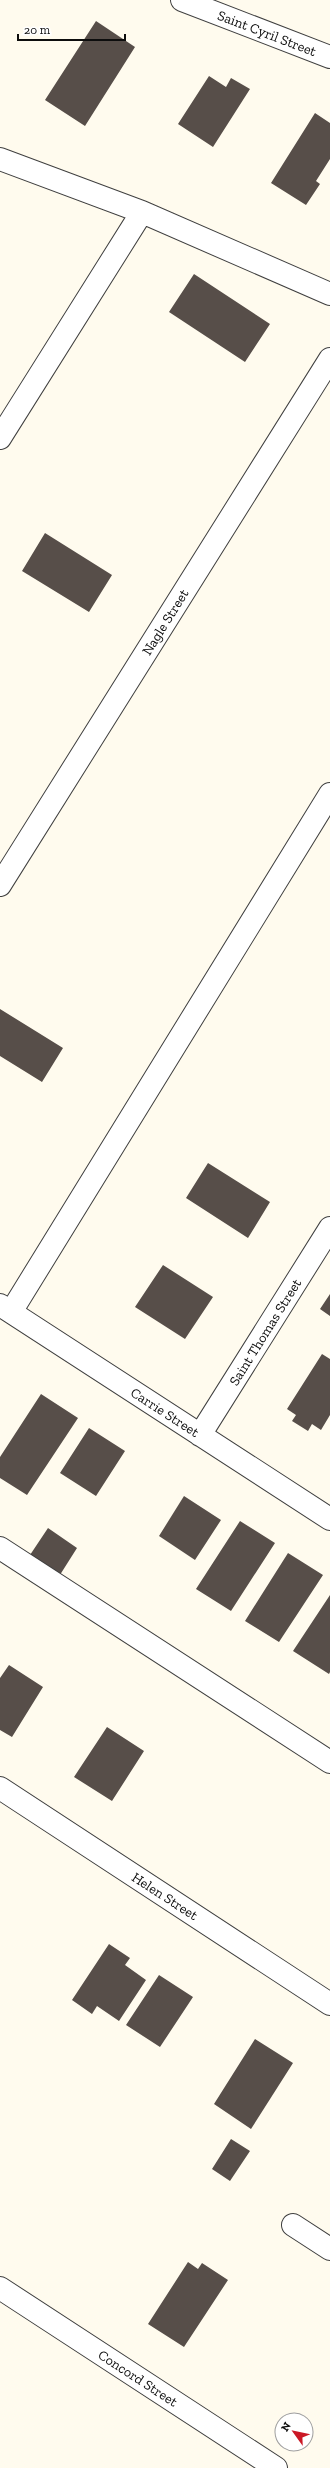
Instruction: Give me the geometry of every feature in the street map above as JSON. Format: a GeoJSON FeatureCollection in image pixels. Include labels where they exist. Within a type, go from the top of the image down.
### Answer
{"type":"FeatureCollection","features":[{"type":"Feature","properties":{"kind":"street","name":"Saint Cyril Street"},"geometry":{"type":"LineString","coordinates":[[182,0],[330,57]]}},
{"type":"Feature","properties":{"kind":"street"},"geometry":{"type":"LineString","coordinates":[[0,159],[142,212],[330,294]]}},
{"type":"Feature","properties":{"kind":"street"},"geometry":{"type":"LineString","coordinates":[[0,438],[142,212]]}},
{"type":"Feature","properties":{"kind":"street","name":"Nagle Street"},"geometry":{"type":"LineString","coordinates":[[0,885],[330,359]]}},
{"type":"Feature","properties":{"kind":"street"},"geometry":{"type":"LineString","coordinates":[[6,1308],[330,794]]}},
{"type":"Feature","properties":{"kind":"street","name":"Saint Thomas Street"},"geometry":{"type":"LineString","coordinates":[[200,1435],[326,1242]]}},
{"type":"Feature","properties":{"kind":"street","name":"Carrie Street"},"geometry":{"type":"LineString","coordinates":[[6,1308],[330,1519]]}},
{"type":"Feature","properties":{"kind":"street"},"geometry":{"type":"LineString","coordinates":[[0,1548],[330,1762]]}},
{"type":"Feature","properties":{"kind":"street","name":"Helen Street"},"geometry":{"type":"LineString","coordinates":[[0,1788],[330,2004]]}},
{"type":"Feature","properties":{"kind":"street"},"geometry":{"type":"LineString","coordinates":[[293,2225],[330,2249]]}},
{"type":"Feature","properties":{"kind":"street","name":"Concord Street"},"geometry":{"type":"LineString","coordinates":[[0,2288],[276,2468]]}},
{"type":"Feature","properties":{"kind":"building"},"geometry":{"type":"Polygon","coordinates":[[[96,21],[135,47],[85,126],[45,100],[96,21]]]}},
{"type":"Feature","properties":{"kind":"building"},"geometry":{"type":"Polygon","coordinates":[[[209,76],[226,87],[231,78],[250,89],[213,147],[178,124],[209,76]]]}},
{"type":"Feature","properties":{"kind":"building"},"geometry":{"type":"Polygon","coordinates":[[[315,113],[330,123],[330,159],[316,181],[320,184],[306,205],[271,183],[315,113]]]}},
{"type":"Feature","properties":{"kind":"building"},"geometry":{"type":"Polygon","coordinates":[[[194,274],[270,324],[245,362],[169,312],[194,274]]]}},
{"type":"Feature","properties":{"kind":"building"},"geometry":{"type":"Polygon","coordinates":[[[45,533],[112,575],[89,612],[22,571],[45,533]]]}},
{"type":"Feature","properties":{"kind":"building"},"geometry":{"type":"Polygon","coordinates":[[[0,1009],[63,1048],[42,1082],[0,1056],[0,1009]]]}},
{"type":"Feature","properties":{"kind":"building"},"geometry":{"type":"Polygon","coordinates":[[[208,1163],[270,1202],[248,1238],[186,1198],[208,1163]]]}},
{"type":"Feature","properties":{"kind":"building"},"geometry":{"type":"Polygon","coordinates":[[[163,1265],[213,1297],[185,1339],[135,1307],[163,1265]]]}},
{"type":"Feature","properties":{"kind":"building"},"geometry":{"type":"Polygon","coordinates":[[[330,1294],[330,1316],[320,1309],[330,1294]]]}},
{"type":"Feature","properties":{"kind":"building"},"geometry":{"type":"Polygon","coordinates":[[[322,1354],[330,1359],[330,1415],[321,1430],[312,1424],[308,1431],[292,1421],[296,1415],[287,1409],[322,1354]]]}},
{"type":"Feature","properties":{"kind":"building"},"geometry":{"type":"Polygon","coordinates":[[[41,1394],[78,1418],[27,1495],[0,1478],[0,1457],[41,1394]]]}},
{"type":"Feature","properties":{"kind":"building"},"geometry":{"type":"Polygon","coordinates":[[[89,1428],[125,1451],[96,1496],[60,1473],[89,1428]]]}},
{"type":"Feature","properties":{"kind":"building"},"geometry":{"type":"Polygon","coordinates":[[[184,1496],[221,1520],[195,1560],[159,1536],[184,1496]]]}},
{"type":"Feature","properties":{"kind":"building"},"geometry":{"type":"Polygon","coordinates":[[[240,1521],[275,1543],[231,1611],[196,1589],[240,1521]]]}},
{"type":"Feature","properties":{"kind":"building"},"geometry":{"type":"Polygon","coordinates":[[[48,1528],[77,1548],[58,1578],[28,1558],[48,1528]]]}},
{"type":"Feature","properties":{"kind":"building"},"geometry":{"type":"Polygon","coordinates":[[[288,1553],[323,1575],[279,1642],[245,1621],[288,1553]]]}},
{"type":"Feature","properties":{"kind":"building"},"geometry":{"type":"Polygon","coordinates":[[[330,1595],[330,1672],[329,1674],[293,1651],[330,1595]]]}},
{"type":"Feature","properties":{"kind":"building"},"geometry":{"type":"Polygon","coordinates":[[[9,1665],[43,1687],[12,1737],[0,1730],[0,1678],[9,1665]]]}},
{"type":"Feature","properties":{"kind":"building"},"geometry":{"type":"Polygon","coordinates":[[[107,1727],[144,1751],[112,1801],[74,1777],[107,1727]]]}},
{"type":"Feature","properties":{"kind":"building"},"geometry":{"type":"Polygon","coordinates":[[[109,1944],[130,1958],[125,1965],[146,1980],[119,2021],[97,2006],[92,2014],[72,2000],[109,1944]]]}},
{"type":"Feature","properties":{"kind":"building"},"geometry":{"type":"Polygon","coordinates":[[[159,1975],[193,1997],[160,2047],[126,2025],[159,1975]]]}},
{"type":"Feature","properties":{"kind":"building"},"geometry":{"type":"Polygon","coordinates":[[[255,2039],[293,2063],[251,2129],[214,2104],[255,2039]]]}},
{"type":"Feature","properties":{"kind":"building"},"geometry":{"type":"Polygon","coordinates":[[[231,2139],[250,2151],[230,2181],[212,2169],[231,2139]]]}},
{"type":"Feature","properties":{"kind":"building"},"geometry":{"type":"Polygon","coordinates":[[[188,2262],[198,2269],[202,2263],[228,2280],[184,2347],[148,2324],[188,2262]]]}}]}
